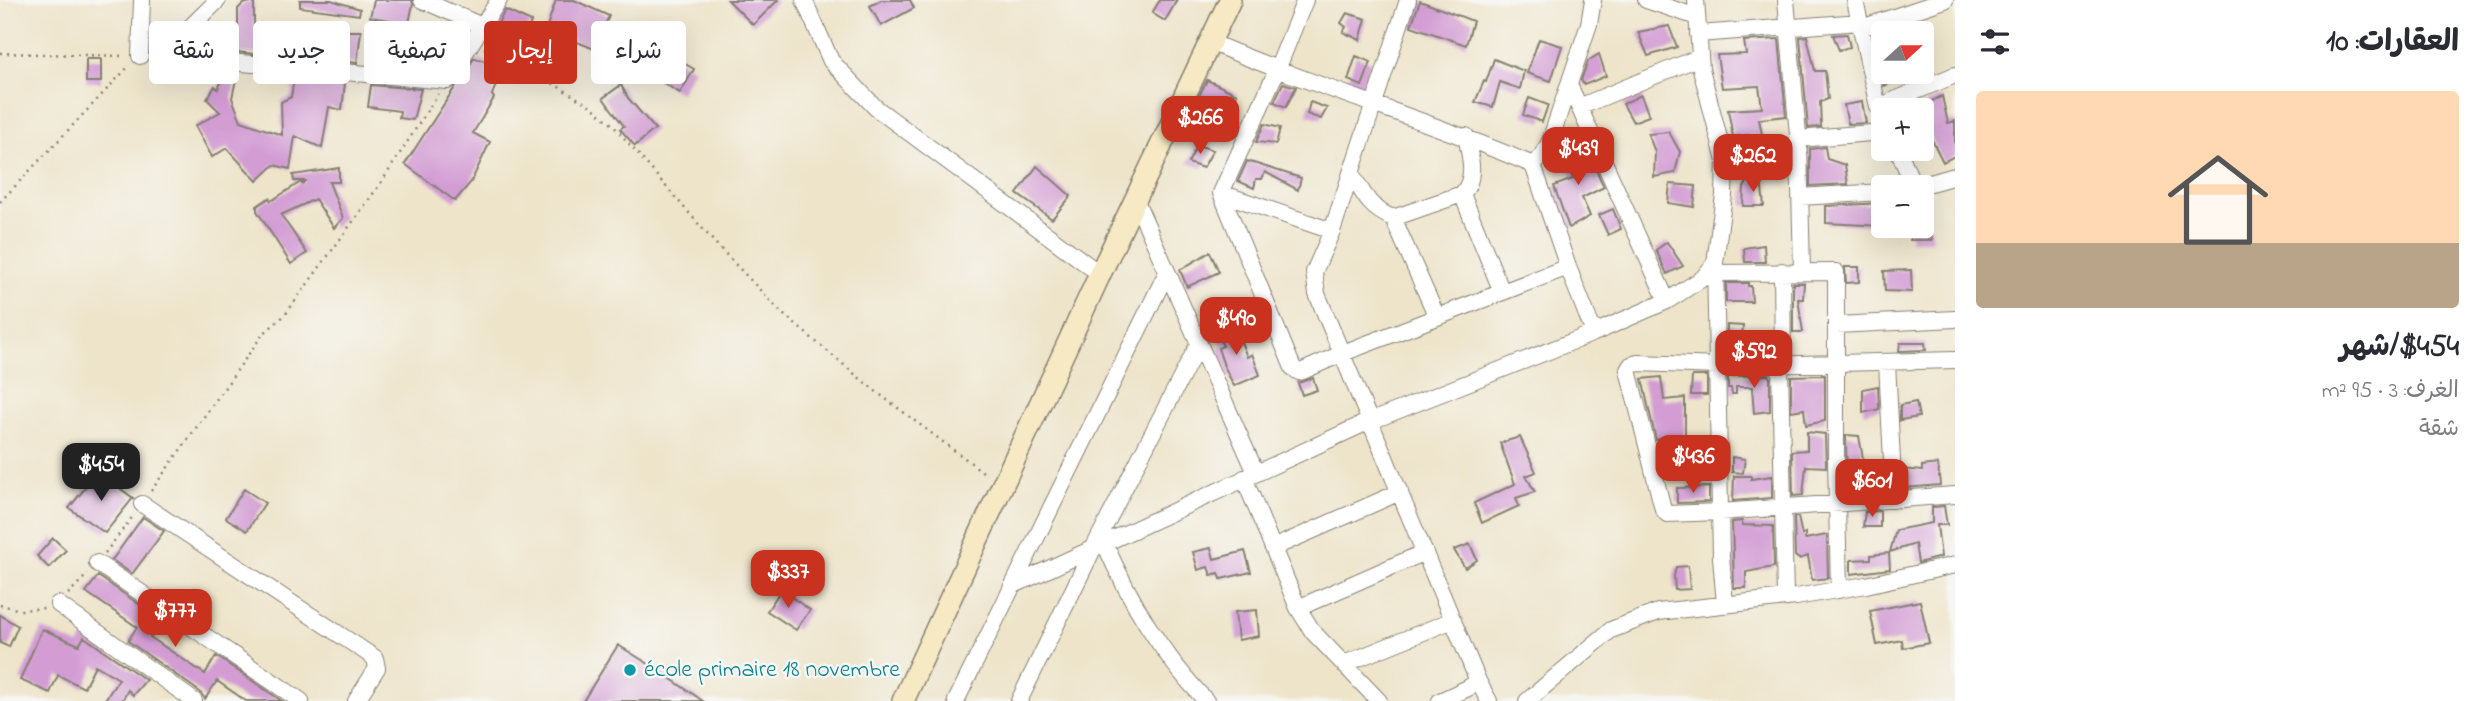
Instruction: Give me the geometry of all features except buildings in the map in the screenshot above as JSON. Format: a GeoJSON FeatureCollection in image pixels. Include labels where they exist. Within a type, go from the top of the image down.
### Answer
{"type":"FeatureCollection","features":[{"type":"Feature","properties":{"kind":"main road"},"geometry":{"type":"LineString","coordinates":[[902,701],[1230,0]]}},
{"type":"Feature","properties":{"kind":"street"},"geometry":{"type":"LineString","coordinates":[[140,56],[142,0]]}},
{"type":"Feature","properties":{"kind":"street"},"geometry":{"type":"LineString","coordinates":[[218,0],[160,56],[364,74]]}},
{"type":"Feature","properties":{"kind":"street"},"geometry":{"type":"LineString","coordinates":[[422,0],[482,26]]}},
{"type":"Feature","properties":{"kind":"street"},"geometry":{"type":"LineString","coordinates":[[470,44],[499,0]]}},
{"type":"Feature","properties":{"kind":"street"},"geometry":{"type":"LineString","coordinates":[[804,0],[831,61],[876,108],[1100,274]]}},
{"type":"Feature","properties":{"kind":"street"},"geometry":{"type":"LineString","coordinates":[[1305,0],[1277,71],[1221,193],[1293,368],[1299,372],[1303,371],[1343,353],[1568,267]]}},
{"type":"Feature","properties":{"kind":"street"},"geometry":{"type":"LineString","coordinates":[[1408,0],[1332,231],[1314,272],[1315,285],[1478,681],[1489,701]]}},
{"type":"Feature","properties":{"kind":"street"},"geometry":{"type":"LineString","coordinates":[[1533,164],[1543,155],[1550,141],[1570,87],[1592,12],[1593,0]]}},
{"type":"Feature","properties":{"kind":"street"},"geometry":{"type":"LineString","coordinates":[[1646,0],[1697,17]]}},
{"type":"Feature","properties":{"kind":"street"},"geometry":{"type":"LineString","coordinates":[[1696,0],[1701,69],[1725,161],[1724,195],[1715,268],[1720,512],[1725,604]]}},
{"type":"Feature","properties":{"kind":"street"},"geometry":{"type":"LineString","coordinates":[[1786,0],[1798,139],[1802,271]]}},
{"type":"Feature","properties":{"kind":"street"},"geometry":{"type":"LineString","coordinates":[[1855,0],[1878,98]]}},
{"type":"Feature","properties":{"kind":"street"},"geometry":{"type":"LineString","coordinates":[[1698,34],[1860,25],[1945,0]]}},
{"type":"Feature","properties":{"kind":"street"},"geometry":{"type":"LineString","coordinates":[[1210,42],[1277,71],[1466,136],[1533,164],[1594,333]]}},
{"type":"Feature","properties":{"kind":"street"},"geometry":{"type":"LineString","coordinates":[[1579,107],[1700,57]]}},
{"type":"Feature","properties":{"kind":"street"},"geometry":{"type":"LineString","coordinates":[[1909,98],[1955,75]]}},
{"type":"Feature","properties":{"kind":"street"},"geometry":{"type":"LineString","coordinates":[[1570,87],[1667,301]]}},
{"type":"Feature","properties":{"kind":"street"},"geometry":{"type":"LineString","coordinates":[[1798,139],[1871,133]]}},
{"type":"Feature","properties":{"kind":"street"},"geometry":{"type":"LineString","coordinates":[[1393,218],[1462,194],[1468,187],[1471,172],[1466,136]]}},
{"type":"Feature","properties":{"kind":"street"},"geometry":{"type":"LineString","coordinates":[[1352,173],[1366,200],[1376,210],[1393,218],[1437,317]]}},
{"type":"Feature","properties":{"kind":"street"},"geometry":{"type":"LineString","coordinates":[[1934,182],[1955,176]]}},
{"type":"Feature","properties":{"kind":"street"},"geometry":{"type":"LineString","coordinates":[[1221,193],[1332,231]]}},
{"type":"Feature","properties":{"kind":"street"},"geometry":{"type":"LineString","coordinates":[[1800,197],[1871,193]]}},
{"type":"Feature","properties":{"kind":"street"},"geometry":{"type":"LineString","coordinates":[[1462,194],[1502,292]]}},
{"type":"Feature","properties":{"kind":"street"},"geometry":{"type":"LineString","coordinates":[[1136,201],[1198,345],[1298,608],[1312,632],[1379,701]]}},
{"type":"Feature","properties":{"kind":"street"},"geometry":{"type":"LineString","coordinates":[[1014,585],[1371,422],[1667,301],[1715,268],[1836,272],[1839,590]]}},
{"type":"Feature","properties":{"kind":"street"},"geometry":{"type":"LineString","coordinates":[[1782,271],[1782,508],[1785,598]]}},
{"type":"Feature","properties":{"kind":"street"},"geometry":{"type":"LineString","coordinates":[[956,701],[1167,272]]}},
{"type":"Feature","properties":{"kind":"street"},"geometry":{"type":"LineString","coordinates":[[1837,325],[1955,319]]}},
{"type":"Feature","properties":{"kind":"street"},"geometry":{"type":"LineString","coordinates":[[1019,701],[1198,345]]}},
{"type":"Feature","properties":{"kind":"street"},"geometry":{"type":"LineString","coordinates":[[1955,360],[1718,366],[1638,363],[1630,365],[1628,370],[1663,509],[1671,514],[1955,495]]}},
{"type":"Feature","properties":{"kind":"street"},"geometry":{"type":"LineString","coordinates":[[1887,363],[1895,500]]}},
{"type":"Feature","properties":{"kind":"street"},"geometry":{"type":"LineString","coordinates":[[1275,547],[1400,492]]}},
{"type":"Feature","properties":{"kind":"street"},"geometry":{"type":"LineString","coordinates":[[142,504],[375,657],[377,668],[356,701]]}},
{"type":"Feature","properties":{"kind":"street"},"geometry":{"type":"LineString","coordinates":[[1099,545],[1149,632],[1206,701]]}},
{"type":"Feature","properties":{"kind":"street"},"geometry":{"type":"LineString","coordinates":[[1298,608],[1425,552]]}},
{"type":"Feature","properties":{"kind":"street"},"geometry":{"type":"LineString","coordinates":[[97,563],[301,701]]}},
{"type":"Feature","properties":{"kind":"street"},"geometry":{"type":"LineString","coordinates":[[1527,701],[1611,630],[1658,611],[1839,590],[1955,565]]}},
{"type":"Feature","properties":{"kind":"street"},"geometry":{"type":"LineString","coordinates":[[58,604],[192,700]]}},
{"type":"Feature","properties":{"kind":"street"},"geometry":{"type":"LineString","coordinates":[[1344,664],[1453,620]]}},
{"type":"Feature","properties":{"kind":"street"},"geometry":{"type":"LineString","coordinates":[[1440,701],[1478,681]]}},
{"type":"Feature","properties":{"kind":"path"},"geometry":{"type":"LineString","coordinates":[[472,41],[539,75],[592,107],[619,132],[715,243],[785,315],[874,390],[1002,485]]}},
{"type":"Feature","properties":{"kind":"path"},"geometry":{"type":"LineString","coordinates":[[0,53],[140,56]]}},
{"type":"Feature","properties":{"kind":"path"},"geometry":{"type":"LineString","coordinates":[[0,202],[111,83],[140,56]]}},
{"type":"Feature","properties":{"kind":"path"},"geometry":{"type":"LineString","coordinates":[[0,605],[21,610],[58,604],[83,581],[142,504],[263,334],[285,315],[381,183],[445,84]]}},
{"type":"Feature","properties":{"kind":"place","name":"école primaire 18 novembre"},"geometry":{"type":"Point","coordinates":[630,670]}}]}
